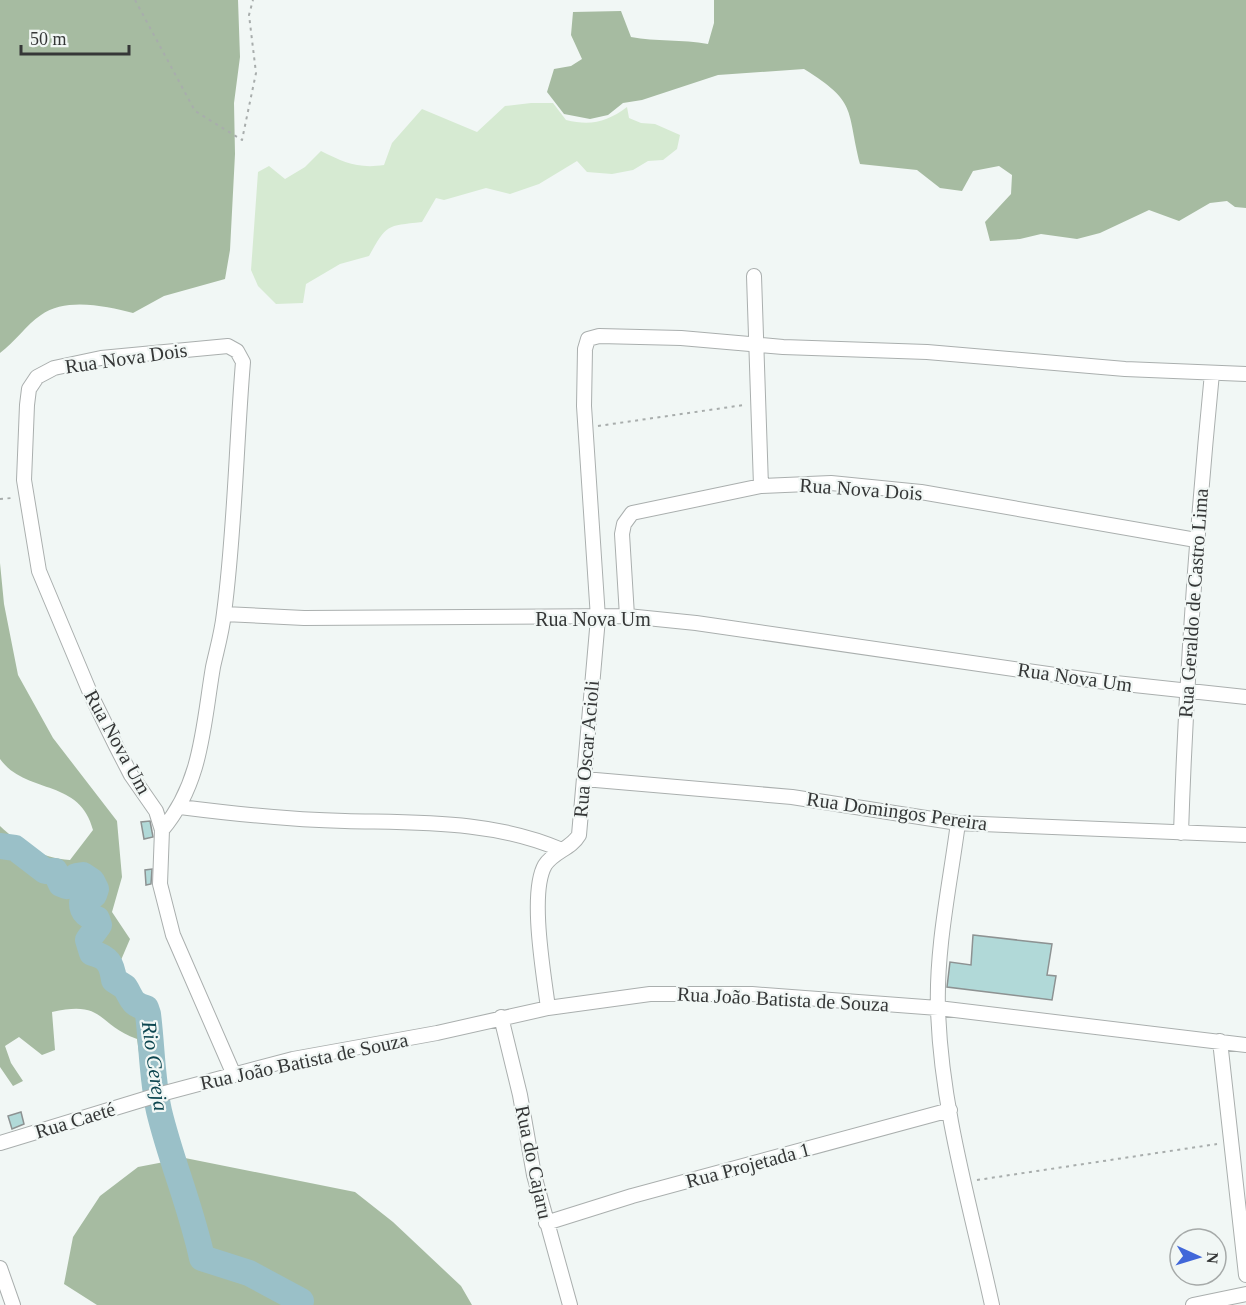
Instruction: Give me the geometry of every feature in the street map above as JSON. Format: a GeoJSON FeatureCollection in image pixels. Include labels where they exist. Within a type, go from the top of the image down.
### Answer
{"type":"FeatureCollection","features":[{"type":"Feature","properties":{"kind":"street"},"geometry":{"type":"LineString","coordinates":[[754,276],[761,486]]}},
{"type":"Feature","properties":{"kind":"street","name":"Rua Oscar Acioli"},"geometry":{"type":"LineString","coordinates":[[548,1008],[540,936],[539,887],[545,866],[579,835],[598,618],[586,428],[585,349],[588,339],[599,336],[681,338],[757,345]]}},
{"type":"Feature","properties":{"kind":"street","name":"Rua Nova Dois"},"geometry":{"type":"LineString","coordinates":[[74,654],[39,571],[24,480],[29,389],[37,377],[69,363],[217,345],[228,346],[240,355],[243,362],[224,614]]}},
{"type":"Feature","properties":{"kind":"street"},"geometry":{"type":"LineString","coordinates":[[757,345],[927,352],[1246,374]]}},
{"type":"Feature","properties":{"kind":"street","name":"Rua Geraldo de Castro Lima"},"geometry":{"type":"LineString","coordinates":[[1181,833],[1186,691],[1196,540],[1212,373]]}},
{"type":"Feature","properties":{"kind":"street","name":"Rua Nova Dois"},"geometry":{"type":"LineString","coordinates":[[627,616],[622,534],[624,524],[632,513],[761,486],[831,483],[921,492],[1196,540]]}},
{"type":"Feature","properties":{"kind":"street"},"geometry":{"type":"LineString","coordinates":[[162,830],[180,807],[190,786],[200,749],[224,614]]}},
{"type":"Feature","properties":{"kind":"street","name":"Rua Nova Um"},"geometry":{"type":"LineString","coordinates":[[224,614],[304,618],[598,618],[627,616],[706,624],[1097,681],[1246,697]]}},
{"type":"Feature","properties":{"kind":"street","name":"Rua Nova Um"},"geometry":{"type":"LineString","coordinates":[[74,654],[131,775],[156,812],[162,830],[160,884],[172,934],[234,1075]]}},
{"type":"Feature","properties":{"kind":"street","name":"Rua Domingos Pereira"},"geometry":{"type":"LineString","coordinates":[[584,779],[792,797],[958,823],[1246,835]]}},
{"type":"Feature","properties":{"kind":"street"},"geometry":{"type":"LineString","coordinates":[[180,807],[281,818],[453,824],[534,838],[562,850]]}},
{"type":"Feature","properties":{"kind":"street"},"geometry":{"type":"LineString","coordinates":[[958,823],[941,951],[938,1008],[950,1110],[992,1305]]}},
{"type":"Feature","properties":{"kind":"street","name":"Rua João Batista de Souza"},"geometry":{"type":"LineString","coordinates":[[155,1095],[293,1059],[437,1033],[501,1017],[614,998],[689,992],[752,994],[938,1008],[1246,1045]]}},
{"type":"Feature","properties":{"kind":"street","name":"Rua do Cajaru"},"geometry":{"type":"LineString","coordinates":[[501,1017],[520,1095],[534,1175],[570,1305]]}},
{"type":"Feature","properties":{"kind":"street"},"geometry":{"type":"LineString","coordinates":[[1220,1041],[1246,1275]]}},
{"type":"Feature","properties":{"kind":"street","name":"Rua Caeté"},"geometry":{"type":"LineString","coordinates":[[0,1143],[155,1095]]}},
{"type":"Feature","properties":{"kind":"street","name":"Rua Projetada 1"},"geometry":{"type":"LineString","coordinates":[[546,1223],[632,1196],[950,1110]]}},
{"type":"Feature","properties":{"kind":"street"},"geometry":{"type":"LineString","coordinates":[[0,1268],[13,1305]]}},
{"type":"Feature","properties":{"kind":"street"},"geometry":{"type":"LineString","coordinates":[[1193,1305],[1246,1294]]}},
{"type":"Feature","properties":{"kind":"path"},"geometry":{"type":"LineString","coordinates":[[135,0],[195,111],[242,140],[256,73],[249,15],[253,0]]}},
{"type":"Feature","properties":{"kind":"path"},"geometry":{"type":"LineString","coordinates":[[586,428],[701,409],[758,403]]}},
{"type":"Feature","properties":{"kind":"path"},"geometry":{"type":"LineString","coordinates":[[965,1182],[1231,1142]]}},
{"type":"Feature","properties":{"kind":"green space"},"geometry":{"type":"Polygon","coordinates":[[[0,0],[238,0],[240,57],[234,103],[235,154],[230,250],[225,279],[164,296],[133,313],[86,305],[51,309],[36,319],[0,353],[0,0]]]}},
{"type":"Feature","properties":{"kind":"green space"},"geometry":{"type":"Polygon","coordinates":[[[714,0],[1246,0],[1246,208],[1235,207],[1227,201],[1210,203],[1179,221],[1149,210],[1100,233],[1077,239],[1041,234],[1020,239],[990,241],[985,222],[1011,194],[1012,175],[999,166],[973,171],[962,191],[940,188],[917,170],[860,164],[850,118],[842,99],[834,90],[804,69],[718,75],[642,100],[623,103],[608,115],[590,119],[564,114],[547,92],[554,69],[571,66],[582,59],[571,35],[573,12],[621,11],[631,37],[708,44],[714,23],[714,0]]]}},
{"type":"Feature","properties":{"kind":"green space"},"geometry":{"type":"Polygon","coordinates":[[[553,103],[566,120],[583,123],[606,119],[627,107],[629,118],[641,123],[655,124],[680,135],[677,149],[663,160],[648,161],[633,170],[612,174],[587,172],[577,161],[539,184],[510,194],[486,188],[444,200],[436,198],[422,222],[389,228],[369,256],[340,264],[306,284],[303,303],[276,304],[258,286],[251,270],[258,172],[269,166],[285,179],[305,167],[321,151],[351,164],[384,165],[392,143],[422,109],[477,132],[505,106],[553,103]]]}},
{"type":"Feature","properties":{"kind":"green space"},"geometry":{"type":"Polygon","coordinates":[[[0,563],[4,604],[18,675],[53,738],[117,821],[122,877],[112,912],[130,939],[118,967],[131,991],[154,1011],[155,1054],[150,1063],[139,1053],[137,1039],[114,1027],[99,1015],[82,1009],[52,1012],[55,1050],[42,1055],[19,1037],[5,1046],[11,1063],[23,1081],[13,1086],[0,1067],[0,826],[15,839],[40,853],[70,860],[93,830],[86,813],[77,802],[65,794],[24,778],[0,759],[0,563]]]}},
{"type":"Feature","properties":{"kind":"green space"},"geometry":{"type":"Polygon","coordinates":[[[185,1158],[355,1192],[393,1222],[461,1286],[472,1305],[97,1305],[64,1284],[73,1237],[100,1196],[138,1167],[185,1158]]]}},
{"type":"Feature","properties":{"kind":"building"},"geometry":{"type":"Polygon","coordinates":[[[150,821],[153,837],[144,839],[141,822],[150,821]]]}},
{"type":"Feature","properties":{"kind":"building"},"geometry":{"type":"Polygon","coordinates":[[[152,869],[151,884],[146,885],[145,870],[152,869]]]}},
{"type":"Feature","properties":{"kind":"building"},"geometry":{"type":"Polygon","coordinates":[[[973,935],[1052,944],[1047,975],[1056,976],[1052,1000],[947,987],[950,962],[971,965],[973,935]]]}},
{"type":"Feature","properties":{"kind":"building"},"geometry":{"type":"Polygon","coordinates":[[[21,1112],[24,1124],[12,1129],[8,1116],[21,1112]]]}},
{"type":"Feature","properties":{"kind":"waterway","name":"Rio Cereja"},"geometry":{"type":"LineString","coordinates":[[0,846],[15,848],[45,871],[55,871],[61,884],[66,886],[76,876],[83,875],[92,881],[96,889],[94,895],[82,903],[82,906],[86,914],[97,919],[99,925],[88,940],[92,953],[108,962],[114,980],[125,987],[135,1002],[146,1008],[159,1111],[202,1258],[249,1273],[301,1301],[300,1305]]}}]}
